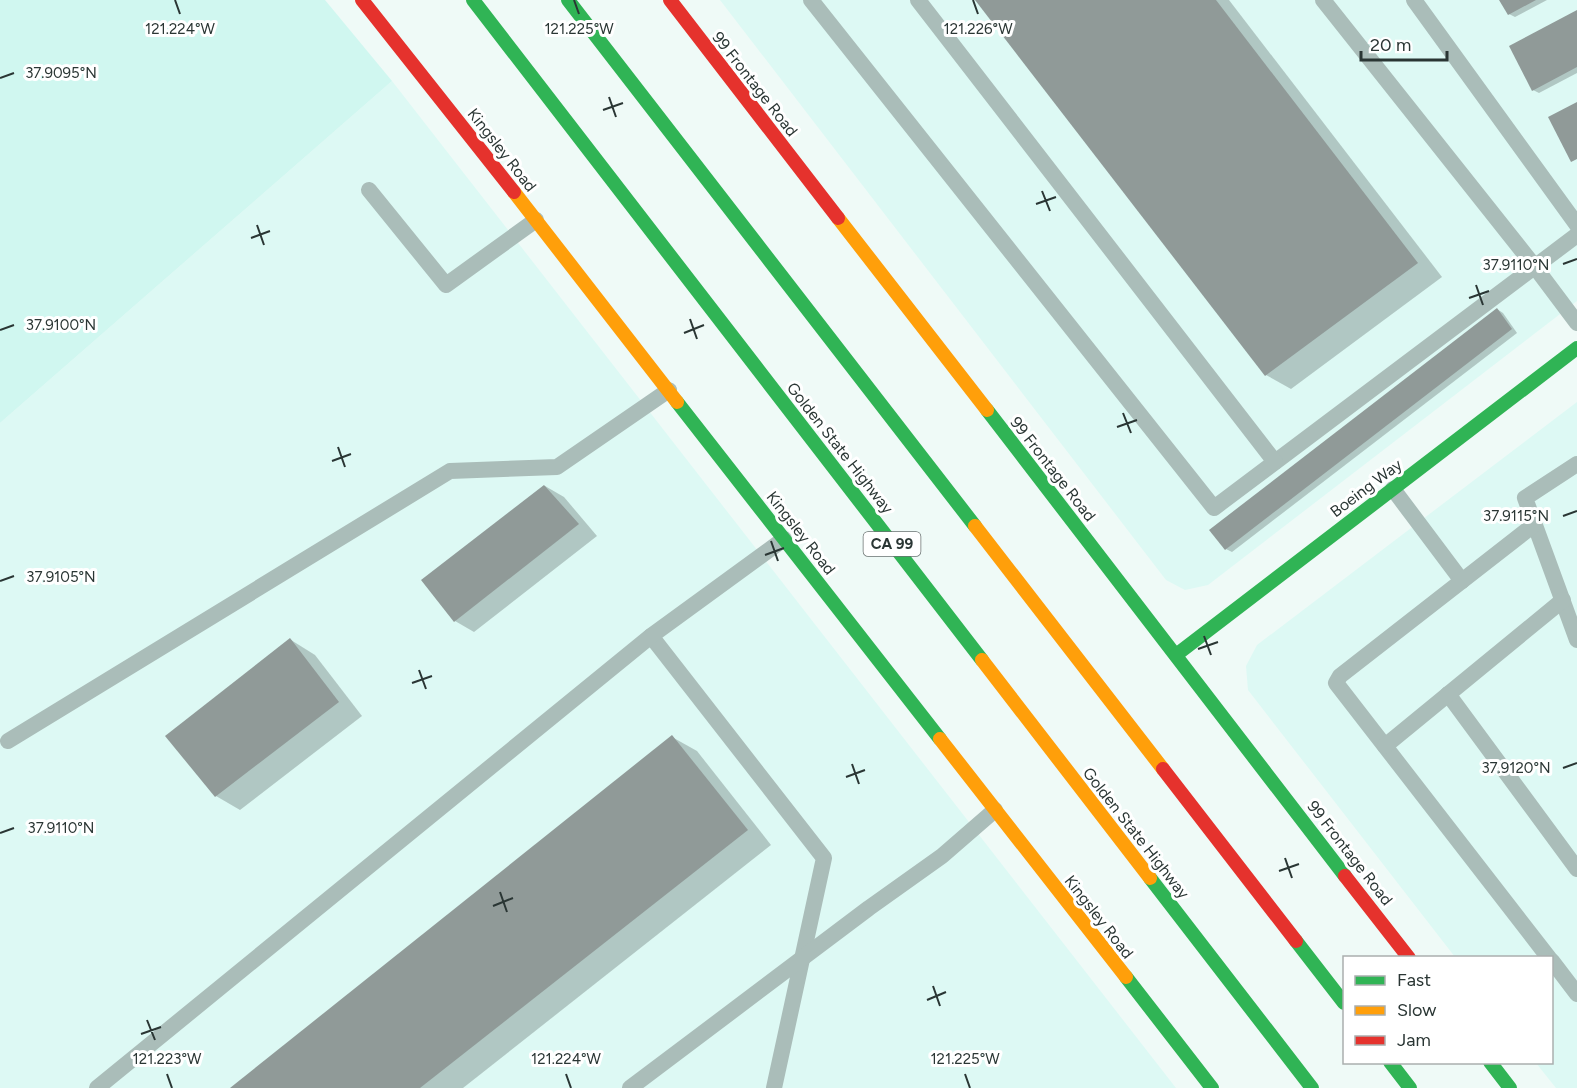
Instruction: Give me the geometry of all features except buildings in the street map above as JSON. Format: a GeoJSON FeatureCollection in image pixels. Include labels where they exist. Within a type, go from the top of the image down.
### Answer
{"type":"FeatureCollection","features":[{"type":"Feature","properties":{"kind":"main road","name":"Kingsley Road"},"geometry":{"type":"LineString","coordinates":[[362,0],[669,390],[1212,1088]]}},
{"type":"Feature","properties":{"kind":"main road","name":"Golden State Highway"},"geometry":{"type":"LineString","coordinates":[[473,0],[1312,1088]]}},
{"type":"Feature","properties":{"kind":"main road"},"geometry":{"type":"LineString","coordinates":[[568,0],[1343,1002]]}},
{"type":"Feature","properties":{"kind":"main road","name":"99 Frontage Road"},"geometry":{"type":"LineString","coordinates":[[670,0],[1408,956]]}},
{"type":"Feature","properties":{"kind":"main road","name":"Boeing Way"},"geometry":{"type":"LineString","coordinates":[[1176,655],[1577,348]]}},
{"type":"Feature","properties":{"kind":"main road"},"geometry":{"type":"LineString","coordinates":[[1392,1064],[1410,1088]]}},
{"type":"Feature","properties":{"kind":"main road"},"geometry":{"type":"LineString","coordinates":[[1492,1064],[1510,1088]]}},
{"type":"Feature","properties":{"kind":"lane"},"geometry":{"type":"LineString","coordinates":[[811,0],[1214,508],[1577,235]]}},
{"type":"Feature","properties":{"kind":"lane"},"geometry":{"type":"LineString","coordinates":[[918,0],[1275,462]]}},
{"type":"Feature","properties":{"kind":"lane"},"geometry":{"type":"LineString","coordinates":[[1323,0],[1577,323]]}},
{"type":"Feature","properties":{"kind":"lane"},"geometry":{"type":"LineString","coordinates":[[1414,0],[1577,225]]}},
{"type":"Feature","properties":{"kind":"lane"},"geometry":{"type":"LineString","coordinates":[[369,190],[446,285],[536,220]]}},
{"type":"Feature","properties":{"kind":"lane"},"geometry":{"type":"LineString","coordinates":[[8,741],[450,471],[557,467],[669,390]]}},
{"type":"Feature","properties":{"kind":"lane"},"geometry":{"type":"LineString","coordinates":[[1577,464],[1525,498],[1577,640]]}},
{"type":"Feature","properties":{"kind":"lane"},"geometry":{"type":"LineString","coordinates":[[1393,489],[1462,580]]}},
{"type":"Feature","properties":{"kind":"lane"},"geometry":{"type":"LineString","coordinates":[[1534,524],[1340,676],[1336,683],[1548,956]]}},
{"type":"Feature","properties":{"kind":"lane"},"geometry":{"type":"LineString","coordinates":[[97,1088],[651,636],[784,539]]}},
{"type":"Feature","properties":{"kind":"lane"},"geometry":{"type":"LineString","coordinates":[[1385,746],[1563,600]]}},
{"type":"Feature","properties":{"kind":"lane"},"geometry":{"type":"LineString","coordinates":[[651,636],[824,858],[774,1088]]}},
{"type":"Feature","properties":{"kind":"lane"},"geometry":{"type":"LineString","coordinates":[[1448,694],[1577,869]]}},
{"type":"Feature","properties":{"kind":"lane"},"geometry":{"type":"LineString","coordinates":[[630,1088],[942,856],[995,810]]}},
{"type":"Feature","properties":{"kind":"lane"},"geometry":{"type":"LineString","coordinates":[[1553,963],[1577,994]]}},
{"type":"Feature","properties":{"kind":"shaded area"},"geometry":{"type":"Polygon","coordinates":[[[0,0],[325,0],[392,81],[0,423],[0,0]]]}},
{"type":"Feature","properties":{"kind":"shaded area"},"geometry":{"type":"Polygon","coordinates":[[[720,0],[1577,0],[1577,301],[1208,585],[1185,590],[1166,580],[720,0]]]}},
{"type":"Feature","properties":{"kind":"shaded area"},"geometry":{"type":"Polygon","coordinates":[[[392,81],[1176,1088],[0,1088],[0,423],[392,81]]]}},
{"type":"Feature","properties":{"kind":"shaded area"},"geometry":{"type":"Polygon","coordinates":[[[1577,402],[1577,1088],[1556,1088],[1537,1064],[1553,1064],[1553,956],[1454,956],[1248,690],[1246,666],[1257,645],[1577,402]]]}},
{"type":"Feature","properties":{"kind":"traffic: fast"},"geometry":{"type":"LineString","coordinates":[[473,0],[982,660]]}},
{"type":"Feature","properties":{"kind":"traffic: fast"},"geometry":{"type":"LineString","coordinates":[[568,0],[975,526]]}},
{"type":"Feature","properties":{"kind":"traffic: fast"},"geometry":{"type":"LineString","coordinates":[[1176,655],[1577,348]]}},
{"type":"Feature","properties":{"kind":"traffic: fast"},"geometry":{"type":"LineString","coordinates":[[677,402],[940,739]]}},
{"type":"Feature","properties":{"kind":"traffic: fast"},"geometry":{"type":"LineString","coordinates":[[987,410],[1345,876]]}},
{"type":"Feature","properties":{"kind":"traffic: fast"},"geometry":{"type":"LineString","coordinates":[[1150,878],[1312,1088]]}},
{"type":"Feature","properties":{"kind":"traffic: fast"},"geometry":{"type":"LineString","coordinates":[[1296,941],[1343,1002]]}},
{"type":"Feature","properties":{"kind":"traffic: fast"},"geometry":{"type":"LineString","coordinates":[[1126,977],[1212,1088]]}},
{"type":"Feature","properties":{"kind":"traffic: fast"},"geometry":{"type":"LineString","coordinates":[[1392,1064],[1410,1088]]}},
{"type":"Feature","properties":{"kind":"traffic: fast"},"geometry":{"type":"LineString","coordinates":[[1492,1064],[1510,1088]]}},
{"type":"Feature","properties":{"kind":"traffic: slow"},"geometry":{"type":"LineString","coordinates":[[514,192],[677,402]]}},
{"type":"Feature","properties":{"kind":"traffic: slow"},"geometry":{"type":"LineString","coordinates":[[838,218],[987,410]]}},
{"type":"Feature","properties":{"kind":"traffic: slow"},"geometry":{"type":"LineString","coordinates":[[975,526],[1163,769]]}},
{"type":"Feature","properties":{"kind":"traffic: slow"},"geometry":{"type":"LineString","coordinates":[[982,660],[1150,878]]}},
{"type":"Feature","properties":{"kind":"traffic: slow"},"geometry":{"type":"LineString","coordinates":[[940,739],[1126,977]]}},
{"type":"Feature","properties":{"kind":"traffic: jam"},"geometry":{"type":"LineString","coordinates":[[362,0],[514,192]]}},
{"type":"Feature","properties":{"kind":"traffic: jam"},"geometry":{"type":"LineString","coordinates":[[670,0],[838,218]]}},
{"type":"Feature","properties":{"kind":"traffic: jam"},"geometry":{"type":"LineString","coordinates":[[1163,769],[1296,941]]}},
{"type":"Feature","properties":{"kind":"traffic: jam"},"geometry":{"type":"LineString","coordinates":[[1345,876],[1407,956]]}}]}
